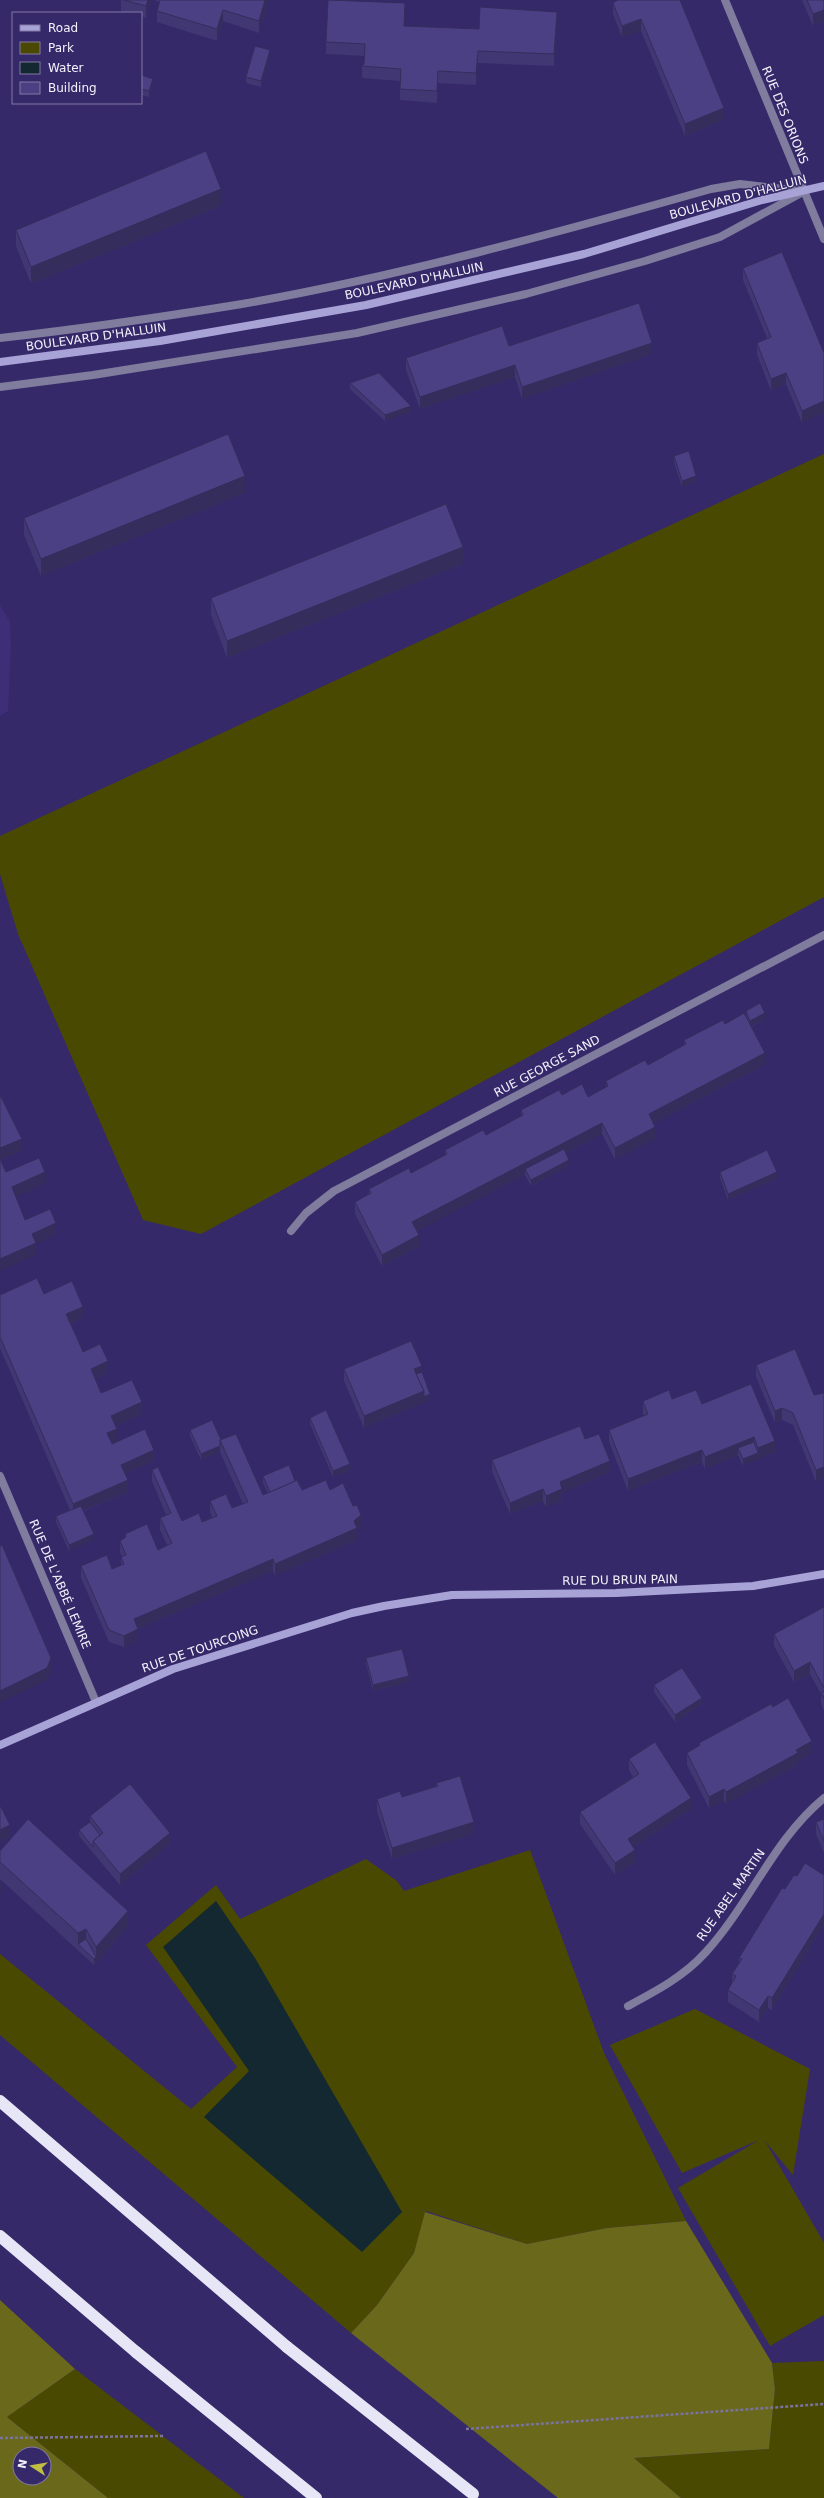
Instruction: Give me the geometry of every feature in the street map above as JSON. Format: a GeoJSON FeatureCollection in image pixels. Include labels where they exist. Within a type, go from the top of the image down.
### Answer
{"type":"FeatureCollection","features":[{"type":"Feature","properties":{"kind":"highway"},"geometry":{"type":"LineString","coordinates":[[0,2101],[287,2347],[476,2496]]}},
{"type":"Feature","properties":{"kind":"highway"},"geometry":{"type":"LineString","coordinates":[[0,2236],[136,2352],[316,2498]]}},
{"type":"Feature","properties":{"kind":"main road","name":"BOULEVARD D'HALLUIN"},"geometry":{"type":"LineString","coordinates":[[0,362],[160,341],[374,303],[584,254],[762,200],[803,192],[824,186]]}},
{"type":"Feature","properties":{"kind":"main road","name":"RUE DU BRUN PAIN"},"geometry":{"type":"LineString","coordinates":[[417,1600],[488,1593],[616,1593],[697,1590],[753,1586],[824,1574]]}},
{"type":"Feature","properties":{"kind":"main road","name":"RUE DE TOURCOING"},"geometry":{"type":"LineString","coordinates":[[0,1745],[173,1669],[352,1613],[417,1600]]}},
{"type":"Feature","properties":{"kind":"street","name":"RUE DES ORIONS"},"geometry":{"type":"LineString","coordinates":[[725,0],[803,192],[824,239]]}},
{"type":"Feature","properties":{"kind":"street"},"geometry":{"type":"LineString","coordinates":[[0,338],[243,304],[396,271],[509,244],[718,187],[740,184],[803,192]]}},
{"type":"Feature","properties":{"kind":"street"},"geometry":{"type":"LineString","coordinates":[[0,387],[92,375],[357,333],[526,294],[645,262],[720,237],[803,192]]}},
{"type":"Feature","properties":{"kind":"street","name":"RUE GEORGE SAND"},"geometry":{"type":"LineString","coordinates":[[291,1232],[306,1213],[334,1192],[824,935]]}},
{"type":"Feature","properties":{"kind":"street","name":"RUE DE L'ABBÉ LEMIRE"},"geometry":{"type":"LineString","coordinates":[[0,1476],[96,1702]]}},
{"type":"Feature","properties":{"kind":"street","name":"RUE ABEL MARTIN"},"geometry":{"type":"LineString","coordinates":[[628,2006],[667,1985],[705,1953],[780,1846],[810,1809],[824,1798]]}},
{"type":"Feature","properties":{"kind":"path"},"geometry":{"type":"LineString","coordinates":[[466,2429],[824,2404]]}},
{"type":"Feature","properties":{"kind":"path"},"geometry":{"type":"LineString","coordinates":[[0,2438],[164,2436]]}},
{"type":"Feature","properties":{"kind":"shaded area"},"geometry":{"type":"Polygon","coordinates":[[[0,605],[10,622],[11,647],[8,711],[0,716],[0,605]]]}},
{"type":"Feature","properties":{"kind":"shaded area"},"geometry":{"type":"Polygon","coordinates":[[[425,2212],[527,2244],[607,2228],[686,2221],[772,2363],[775,2389],[769,2449],[634,2458],[681,2498],[558,2498],[351,2333],[377,2305],[414,2253],[425,2212]]]}},
{"type":"Feature","properties":{"kind":"shaded area"},"geometry":{"type":"Polygon","coordinates":[[[0,2300],[75,2369],[7,2417],[43,2446],[12,2446],[12,2486],[52,2486],[52,2453],[108,2498],[0,2498],[0,2300]]]}},
{"type":"Feature","properties":{"kind":"green space"},"geometry":{"type":"Polygon","coordinates":[[[824,454],[824,897],[201,1234],[143,1220],[18,934],[0,874],[0,836],[824,454]]]}},
{"type":"Feature","properties":{"kind":"green space"},"geometry":{"type":"Polygon","coordinates":[[[530,1850],[604,2053],[686,2221],[607,2228],[527,2244],[426,2211],[414,2253],[377,2305],[351,2333],[0,2035],[0,1954],[191,2109],[237,2067],[146,1945],[216,1885],[240,1919],[366,1859],[397,1881],[404,1891],[530,1850]]]}},
{"type":"Feature","properties":{"kind":"green space"},"geometry":{"type":"Polygon","coordinates":[[[695,2009],[810,2069],[793,2175],[765,2141],[824,2243],[824,2315],[770,2346],[678,2188],[759,2140],[682,2173],[610,2045],[695,2009]]]}},
{"type":"Feature","properties":{"kind":"green space"},"geometry":{"type":"Polygon","coordinates":[[[824,2361],[824,2498],[681,2498],[634,2458],[769,2449],[775,2389],[772,2363],[824,2361]]]}},
{"type":"Feature","properties":{"kind":"green space"},"geometry":{"type":"Polygon","coordinates":[[[75,2369],[244,2498],[108,2498],[52,2453],[52,2446],[43,2446],[7,2417],[75,2369]]]}},
{"type":"Feature","properties":{"kind":"water"},"geometry":{"type":"Polygon","coordinates":[[[216,1901],[255,1958],[402,2212],[362,2252],[204,2117],[249,2071],[163,1947],[216,1901]]]}},
{"type":"Feature","properties":{"kind":"building"},"geometry":{"type":"Polygon","coordinates":[[[124,0],[148,0],[146,6],[124,0]]]}},
{"type":"Feature","properties":{"kind":"building"},"geometry":{"type":"Polygon","coordinates":[[[160,0],[265,0],[259,21],[223,10],[217,29],[157,11],[160,0]]]}},
{"type":"Feature","properties":{"kind":"building"},"geometry":{"type":"Polygon","coordinates":[[[328,0],[405,3],[404,26],[479,29],[480,7],[557,12],[554,54],[478,51],[476,73],[438,71],[437,91],[400,89],[401,69],[362,66],[364,64],[365,44],[326,42],[328,0]]]}},
{"type":"Feature","properties":{"kind":"building"},"geometry":{"type":"Polygon","coordinates":[[[618,0],[680,0],[724,108],[685,124],[641,19],[622,26],[613,3],[618,0]]]}},
{"type":"Feature","properties":{"kind":"building"},"geometry":{"type":"Polygon","coordinates":[[[807,0],[824,0],[824,10],[813,14],[807,0]]]}},
{"type":"Feature","properties":{"kind":"building"},"geometry":{"type":"Polygon","coordinates":[[[255,46],[270,50],[261,81],[246,77],[255,46]]]}},
{"type":"Feature","properties":{"kind":"building"},"geometry":{"type":"Polygon","coordinates":[[[142,75],[153,79],[149,91],[142,89],[142,75]]]}},
{"type":"Feature","properties":{"kind":"building"},"geometry":{"type":"Polygon","coordinates":[[[206,151],[221,189],[31,267],[16,230],[206,151]]]}},
{"type":"Feature","properties":{"kind":"building"},"geometry":{"type":"Polygon","coordinates":[[[782,252],[824,353],[824,401],[802,411],[786,373],[771,379],[757,343],[771,337],[743,268],[782,252]]]}},
{"type":"Feature","properties":{"kind":"building"},"geometry":{"type":"Polygon","coordinates":[[[639,303],[652,343],[522,387],[515,365],[420,397],[406,358],[502,326],[509,346],[639,303]]]}},
{"type":"Feature","properties":{"kind":"building"},"geometry":{"type":"Polygon","coordinates":[[[379,373],[411,406],[385,415],[350,383],[379,373]]]}},
{"type":"Feature","properties":{"kind":"building"},"geometry":{"type":"Polygon","coordinates":[[[228,434],[245,476],[41,559],[24,518],[228,434]]]}},
{"type":"Feature","properties":{"kind":"building"},"geometry":{"type":"Polygon","coordinates":[[[689,451],[696,476],[682,481],[674,456],[689,451]]]}},
{"type":"Feature","properties":{"kind":"building"},"geometry":{"type":"Polygon","coordinates":[[[446,504],[463,547],[227,641],[211,598],[446,504]]]}},
{"type":"Feature","properties":{"kind":"building"},"geometry":{"type":"Polygon","coordinates":[[[760,1003],[765,1013],[750,1021],[746,1011],[760,1003]]]}},
{"type":"Feature","properties":{"kind":"building"},"geometry":{"type":"Polygon","coordinates":[[[744,1013],[765,1053],[649,1114],[655,1127],[615,1148],[602,1123],[412,1222],[419,1235],[382,1255],[355,1202],[371,1193],[369,1189],[409,1168],[411,1173],[447,1154],[445,1150],[483,1130],[486,1135],[523,1115],[521,1110],[559,1090],[562,1095],[582,1084],[588,1097],[608,1086],[606,1081],[645,1060],[648,1065],[686,1044],[684,1040],[723,1020],[725,1024],[744,1013]]]}},
{"type":"Feature","properties":{"kind":"building"},"geometry":{"type":"Polygon","coordinates":[[[0,1095],[22,1139],[0,1148],[0,1095]]]}},
{"type":"Feature","properties":{"kind":"building"},"geometry":{"type":"Polygon","coordinates":[[[564,1149],[569,1160],[531,1180],[525,1169],[564,1149]]]}},
{"type":"Feature","properties":{"kind":"building"},"geometry":{"type":"Polygon","coordinates":[[[767,1150],[777,1172],[728,1194],[720,1172],[767,1150]]]}},
{"type":"Feature","properties":{"kind":"building"},"geometry":{"type":"Polygon","coordinates":[[[39,1158],[45,1172],[12,1187],[25,1220],[50,1209],[56,1223],[32,1234],[36,1243],[0,1259],[0,1159],[6,1172],[39,1158]]]}},
{"type":"Feature","properties":{"kind":"building"},"geometry":{"type":"Polygon","coordinates":[[[37,1278],[44,1294],[72,1281],[83,1307],[66,1314],[83,1352],[100,1344],[108,1361],[91,1369],[101,1393],[132,1380],[142,1402],[111,1416],[117,1429],[107,1433],[112,1444],[145,1429],[154,1450],[121,1465],[128,1480],[73,1504],[0,1337],[0,1295],[37,1278]]]}},
{"type":"Feature","properties":{"kind":"building"},"geometry":{"type":"Polygon","coordinates":[[[411,1341],[422,1366],[414,1369],[424,1391],[364,1416],[344,1369],[411,1341]]]}},
{"type":"Feature","properties":{"kind":"building"},"geometry":{"type":"Polygon","coordinates":[[[795,1349],[814,1395],[824,1393],[824,1467],[816,1470],[793,1413],[782,1408],[775,1411],[756,1365],[795,1349]]]}},
{"type":"Feature","properties":{"kind":"building"},"geometry":{"type":"Polygon","coordinates":[[[422,1372],[430,1394],[424,1397],[424,1391],[416,1374],[422,1372]]]}},
{"type":"Feature","properties":{"kind":"building"},"geometry":{"type":"Polygon","coordinates":[[[751,1384],[775,1441],[758,1448],[754,1437],[705,1457],[702,1450],[628,1479],[609,1430],[648,1414],[643,1401],[669,1390],[672,1399],[696,1390],[702,1404],[751,1384]]]}},
{"type":"Feature","properties":{"kind":"building"},"geometry":{"type":"Polygon","coordinates":[[[326,1410],[350,1464],[333,1471],[310,1418],[326,1410]]]}},
{"type":"Feature","properties":{"kind":"building"},"geometry":{"type":"Polygon","coordinates":[[[212,1420],[221,1440],[220,1446],[201,1454],[190,1430],[212,1420]]]}},
{"type":"Feature","properties":{"kind":"building"},"geometry":{"type":"Polygon","coordinates":[[[580,1426],[585,1439],[599,1434],[610,1461],[560,1482],[562,1489],[546,1496],[543,1489],[510,1503],[492,1460],[580,1426]]]}},
{"type":"Feature","properties":{"kind":"building"},"geometry":{"type":"Polygon","coordinates":[[[236,1434],[263,1495],[297,1480],[302,1490],[326,1480],[330,1490],[343,1483],[353,1506],[357,1505],[361,1515],[354,1521],[357,1528],[275,1564],[273,1559],[134,1619],[138,1629],[124,1636],[109,1630],[81,1566],[107,1555],[112,1569],[124,1564],[121,1557],[126,1555],[120,1541],[126,1537],[125,1534],[147,1524],[158,1550],[172,1543],[160,1518],[171,1513],[152,1470],[158,1467],[182,1521],[199,1513],[202,1522],[217,1516],[210,1501],[226,1494],[232,1508],[248,1502],[220,1440],[236,1434]]]}},
{"type":"Feature","properties":{"kind":"building"},"geometry":{"type":"Polygon","coordinates":[[[754,1442],[758,1453],[743,1459],[738,1448],[754,1442]]]}},
{"type":"Feature","properties":{"kind":"building"},"geometry":{"type":"Polygon","coordinates":[[[289,1465],[295,1481],[270,1492],[263,1476],[289,1465]]]}},
{"type":"Feature","properties":{"kind":"building"},"geometry":{"type":"Polygon","coordinates":[[[81,1506],[94,1534],[69,1545],[56,1516],[81,1506]]]}},
{"type":"Feature","properties":{"kind":"building"},"geometry":{"type":"Polygon","coordinates":[[[2,1545],[51,1658],[47,1668],[0,1691],[0,1546],[2,1545]]]}},
{"type":"Feature","properties":{"kind":"building"},"geometry":{"type":"Polygon","coordinates":[[[824,1607],[824,1688],[810,1662],[794,1671],[774,1634],[824,1607]]]}},
{"type":"Feature","properties":{"kind":"building"},"geometry":{"type":"Polygon","coordinates":[[[402,1649],[409,1676],[373,1685],[366,1658],[402,1649]]]}},
{"type":"Feature","properties":{"kind":"building"},"geometry":{"type":"Polygon","coordinates":[[[682,1668],[702,1698],[675,1715],[654,1685],[682,1668]]]}},
{"type":"Feature","properties":{"kind":"building"},"geometry":{"type":"Polygon","coordinates":[[[824,1691],[824,1699],[821,1693],[824,1691]]]}},
{"type":"Feature","properties":{"kind":"building"},"geometry":{"type":"Polygon","coordinates":[[[788,1698],[812,1741],[796,1750],[798,1753],[726,1792],[724,1789],[709,1797],[687,1753],[700,1745],[699,1743],[771,1704],[773,1707],[788,1698]]]}},
{"type":"Feature","properties":{"kind":"building"},"geometry":{"type":"Polygon","coordinates":[[[655,1742],[691,1798],[628,1839],[635,1850],[615,1863],[580,1812],[639,1774],[629,1759],[655,1742]]]}},
{"type":"Feature","properties":{"kind":"building"},"geometry":{"type":"Polygon","coordinates":[[[460,1776],[474,1822],[392,1848],[377,1799],[400,1791],[402,1797],[438,1786],[436,1783],[460,1776]]]}},
{"type":"Feature","properties":{"kind":"building"},"geometry":{"type":"Polygon","coordinates":[[[130,1784],[170,1833],[120,1874],[93,1841],[103,1833],[90,1816],[130,1784]]]}},
{"type":"Feature","properties":{"kind":"building"},"geometry":{"type":"Polygon","coordinates":[[[0,1805],[10,1825],[0,1830],[0,1805]]]}},
{"type":"Feature","properties":{"kind":"building"},"geometry":{"type":"Polygon","coordinates":[[[28,1819],[128,1911],[96,1947],[86,1929],[78,1933],[0,1862],[0,1851],[28,1819]]]}},
{"type":"Feature","properties":{"kind":"building"},"geometry":{"type":"Polygon","coordinates":[[[824,1819],[824,1841],[816,1822],[824,1819]]]}},
{"type":"Feature","properties":{"kind":"building"},"geometry":{"type":"Polygon","coordinates":[[[90,1822],[100,1835],[93,1841],[93,1847],[79,1830],[90,1822]]]}},
{"type":"Feature","properties":{"kind":"building"},"geometry":{"type":"Polygon","coordinates":[[[805,1863],[824,1875],[824,1914],[772,1998],[768,1996],[759,2010],[728,1990],[736,1976],[732,1974],[742,1959],[739,1958],[782,1888],[785,1889],[794,1875],[797,1876],[805,1863]]]}},
{"type":"Feature","properties":{"kind":"building"},"geometry":{"type":"Polygon","coordinates":[[[86,1939],[96,1957],[94,1959],[78,1944],[86,1939]]]}}]}
